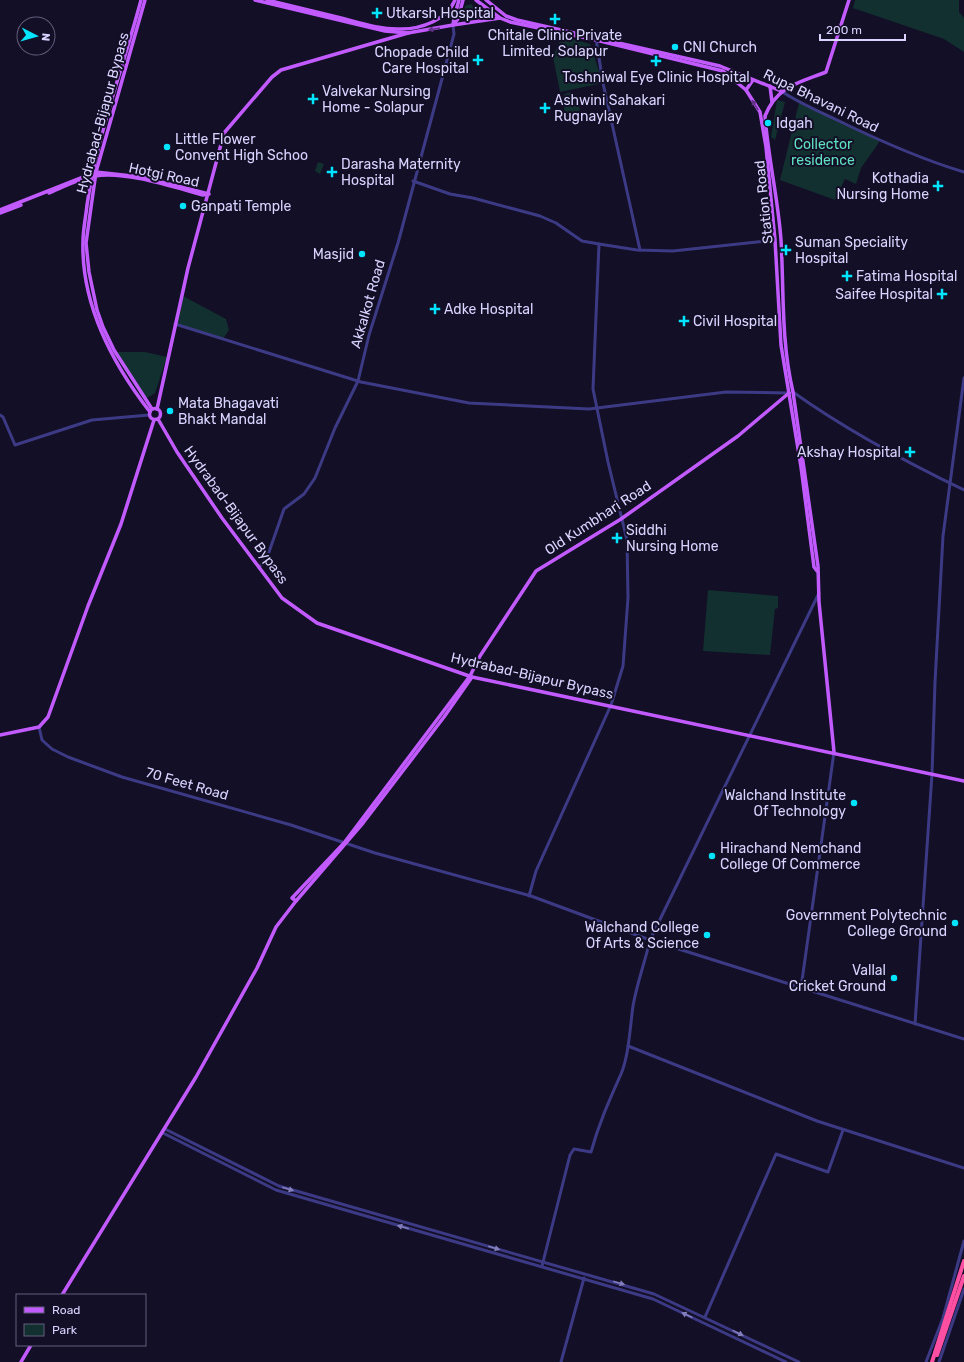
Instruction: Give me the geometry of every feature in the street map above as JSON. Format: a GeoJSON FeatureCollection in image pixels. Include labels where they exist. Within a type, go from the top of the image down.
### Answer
{"type":"FeatureCollection","features":[{"type":"Feature","properties":{"kind":"highway"},"geometry":{"type":"LineString","coordinates":[[933,1362],[964,1261]]}},
{"type":"Feature","properties":{"kind":"highway"},"geometry":{"type":"LineString","coordinates":[[933,1362],[964,1276]]}},
{"type":"Feature","properties":{"kind":"main road"},"geometry":{"type":"LineString","coordinates":[[94,175],[141,0]]}},
{"type":"Feature","properties":{"kind":"main road","name":"Hydrabad-Bijapur Bypass"},"geometry":{"type":"LineString","coordinates":[[145,0],[94,175],[86,243],[89,272],[97,310],[114,350],[150,412],[259,568],[282,598],[317,623],[471,676],[834,752],[964,781]]}},
{"type":"Feature","properties":{"kind":"main road"},"geometry":{"type":"LineString","coordinates":[[255,0],[364,27],[408,33]]}},
{"type":"Feature","properties":{"kind":"main road"},"geometry":{"type":"LineString","coordinates":[[267,0],[364,24],[397,29],[420,26],[440,18],[450,9],[455,0]]}},
{"type":"Feature","properties":{"kind":"main road"},"geometry":{"type":"LineString","coordinates":[[454,25],[458,0]]}},
{"type":"Feature","properties":{"kind":"main road"},"geometry":{"type":"LineString","coordinates":[[454,25],[458,20],[463,0]]}},
{"type":"Feature","properties":{"kind":"main road"},"geometry":{"type":"LineString","coordinates":[[476,0],[500,18],[510,22],[596,38],[723,71],[746,90],[760,112],[766,147],[775,240],[780,338],[801,466],[814,567],[817,571],[834,752]]}},
{"type":"Feature","properties":{"kind":"main road","name":"Rupa Bhavani Road"},"geometry":{"type":"LineString","coordinates":[[486,0],[506,16],[517,20],[720,66],[781,91]]}},
{"type":"Feature","properties":{"kind":"main road","name":"Station Road"},"geometry":{"type":"LineString","coordinates":[[817,571],[817,558],[793,392],[787,366],[781,240],[765,116],[772,102],[781,91],[826,72],[850,0]]}},
{"type":"Feature","properties":{"kind":"main road"},"geometry":{"type":"LineString","coordinates":[[0,735],[39,727],[48,718],[88,606],[121,524],[156,419],[160,414],[157,409],[175,324],[188,268],[224,133],[276,72],[289,66],[408,33],[506,16]]}},
{"type":"Feature","properties":{"kind":"main road"},"geometry":{"type":"LineString","coordinates":[[746,90],[753,80]]}},
{"type":"Feature","properties":{"kind":"main road"},"geometry":{"type":"LineString","coordinates":[[770,86],[772,102]]}},
{"type":"Feature","properties":{"kind":"main road","name":"Hotgi Road"},"geometry":{"type":"LineString","coordinates":[[0,212],[94,175],[130,178],[203,195],[208,194]]}},
{"type":"Feature","properties":{"kind":"main road","name":"Old Kumbhari Road"},"geometry":{"type":"LineString","coordinates":[[345,844],[444,717],[471,676],[480,656],[536,571],[621,519],[738,436],[789,393]]}},
{"type":"Feature","properties":{"kind":"main road"},"geometry":{"type":"LineString","coordinates":[[150,412],[157,409]]}},
{"type":"Feature","properties":{"kind":"main road"},"geometry":{"type":"LineString","coordinates":[[296,901],[292,898],[345,844]]}},
{"type":"Feature","properties":{"kind":"main road"},"geometry":{"type":"LineString","coordinates":[[63,1294],[164,1131],[257,968],[276,927],[296,901],[345,844]]}},
{"type":"Feature","properties":{"kind":"main road"},"geometry":{"type":"LineString","coordinates":[[21,1362],[30,1346]]}},
{"type":"Feature","properties":{"kind":"street","name":"Akkalkot Road"},"geometry":{"type":"LineString","coordinates":[[259,568],[268,552],[284,509],[304,494],[315,478],[338,422],[358,381],[369,335],[398,242],[413,181],[454,34],[454,25]]}},
{"type":"Feature","properties":{"kind":"street"},"geometry":{"type":"LineString","coordinates":[[596,38],[640,250]]}},
{"type":"Feature","properties":{"kind":"street","name":"Rupa Bhavani Road"},"geometry":{"type":"LineString","coordinates":[[781,91],[799,103],[880,141],[964,172]]}},
{"type":"Feature","properties":{"kind":"street"},"geometry":{"type":"LineString","coordinates":[[413,181],[450,194],[473,198],[534,214],[556,223],[582,241],[599,244],[640,250],[673,251],[775,240]]}},
{"type":"Feature","properties":{"kind":"street"},"geometry":{"type":"LineString","coordinates":[[529,896],[536,872],[611,705],[622,666],[628,598],[627,540],[621,519],[593,388],[599,244]]}},
{"type":"Feature","properties":{"kind":"street"},"geometry":{"type":"LineString","coordinates":[[175,324],[358,381],[469,403],[597,409],[726,392],[789,393]]}},
{"type":"Feature","properties":{"kind":"street"},"geometry":{"type":"LineString","coordinates":[[915,1024],[932,774],[943,536],[964,378]]}},
{"type":"Feature","properties":{"kind":"street"},"geometry":{"type":"LineString","coordinates":[[793,392],[810,404],[949,484],[964,490]]}},
{"type":"Feature","properties":{"kind":"street"},"geometry":{"type":"LineString","coordinates":[[0,415],[15,445],[92,420],[150,412]]}},
{"type":"Feature","properties":{"kind":"street"},"geometry":{"type":"LineString","coordinates":[[543,1264],[570,1155],[574,1149],[591,1152],[601,1119],[620,1075],[628,1046],[637,986],[650,940],[819,593]]}},
{"type":"Feature","properties":{"kind":"street","name":"70 Feet Road"},"geometry":{"type":"LineString","coordinates":[[39,727],[42,740],[46,745],[68,757],[122,777],[291,826],[345,844],[529,896],[650,940],[964,1039]]}},
{"type":"Feature","properties":{"kind":"street"},"geometry":{"type":"LineString","coordinates":[[801,988],[834,752]]}},
{"type":"Feature","properties":{"kind":"street"},"geometry":{"type":"LineString","coordinates":[[628,1046],[843,1130],[964,1168]]}},
{"type":"Feature","properties":{"kind":"street"},"geometry":{"type":"LineString","coordinates":[[702,1322],[776,1154],[828,1172],[843,1130]]}},
{"type":"Feature","properties":{"kind":"street"},"geometry":{"type":"LineString","coordinates":[[164,1131],[279,1186],[543,1264],[654,1294],[799,1362]]}},
{"type":"Feature","properties":{"kind":"street"},"geometry":{"type":"LineString","coordinates":[[926,1362],[943,1318],[964,1241]]}},
{"type":"Feature","properties":{"kind":"street"},"geometry":{"type":"LineString","coordinates":[[585,1276],[654,1299],[786,1362]]}},
{"type":"Feature","properties":{"kind":"street"},"geometry":{"type":"LineString","coordinates":[[561,1362],[585,1276]]}},
{"type":"Feature","properties":{"kind":"street"},"geometry":{"type":"LineString","coordinates":[[939,1362],[964,1289]]}},
{"type":"Feature","properties":{"kind":"green space"},"geometry":{"type":"Polygon","coordinates":[[[855,0],[959,0],[959,12],[964,18],[964,52],[944,39],[853,8],[855,0]]]}},
{"type":"Feature","properties":{"kind":"green space"},"geometry":{"type":"Polygon","coordinates":[[[471,4],[478,13],[477,17],[463,19],[465,6],[471,4]]]}},
{"type":"Feature","properties":{"kind":"green space"},"geometry":{"type":"Polygon","coordinates":[[[562,36],[590,44],[603,83],[560,92],[553,57],[562,36]]]}},
{"type":"Feature","properties":{"kind":"green space"},"geometry":{"type":"Polygon","coordinates":[[[571,92],[577,99],[580,110],[579,113],[569,116],[565,113],[562,97],[571,92]]]}},
{"type":"Feature","properties":{"kind":"green space"},"geometry":{"type":"Polygon","coordinates":[[[777,100],[785,102],[775,140],[771,137],[777,100]]]}},
{"type":"Feature","properties":{"kind":"green space","name":"Collector residence"},"geometry":{"type":"Polygon","coordinates":[[[799,103],[880,141],[861,168],[856,184],[845,179],[835,200],[780,180],[799,103]]]}},
{"type":"Feature","properties":{"kind":"green space"},"geometry":{"type":"Polygon","coordinates":[[[318,162],[324,164],[320,174],[315,171],[318,162]]]}},
{"type":"Feature","properties":{"kind":"green space"},"geometry":{"type":"Polygon","coordinates":[[[181,295],[226,319],[229,330],[223,339],[175,324],[181,295]]]}},
{"type":"Feature","properties":{"kind":"green space"},"geometry":{"type":"Polygon","coordinates":[[[115,352],[145,352],[167,357],[155,393],[147,398],[139,390],[115,352]]]}},
{"type":"Feature","properties":{"kind":"green space"},"geometry":{"type":"Polygon","coordinates":[[[708,590],[778,596],[778,608],[775,609],[770,655],[703,651],[708,590]]]}},
{"type":"Feature","properties":{"kind":"place","name":"Utkarsh Hospital"},"geometry":{"type":"Point","coordinates":[377,13]}},
{"type":"Feature","properties":{"kind":"place","name":"Chitale Clinic Private Limited, Solapur"},"geometry":{"type":"Point","coordinates":[555,19]}},
{"type":"Feature","properties":{"kind":"place","name":"CNI Church"},"geometry":{"type":"Point","coordinates":[675,47]}},
{"type":"Feature","properties":{"kind":"place","name":"Chopade Child Care Hospital"},"geometry":{"type":"Point","coordinates":[478,60]}},
{"type":"Feature","properties":{"kind":"place","name":"Toshniwal Eye Clinic Hospital"},"geometry":{"type":"Point","coordinates":[656,61]}},
{"type":"Feature","properties":{"kind":"place","name":"Valvekar Nursing Home - Solapur"},"geometry":{"type":"Point","coordinates":[313,99]}},
{"type":"Feature","properties":{"kind":"place","name":"Ashwini Sahakari Rugnaylay"},"geometry":{"type":"Point","coordinates":[545,108]}},
{"type":"Feature","properties":{"kind":"place","name":"Idgah"},"geometry":{"type":"Point","coordinates":[768,123]}},
{"type":"Feature","properties":{"kind":"place","name":"Little Flower Convent High Schoo"},"geometry":{"type":"Point","coordinates":[167,147]}},
{"type":"Feature","properties":{"kind":"place","name":"Darasha Maternity Hospital"},"geometry":{"type":"Point","coordinates":[332,172]}},
{"type":"Feature","properties":{"kind":"place","name":"Kothadia Nursing Home"},"geometry":{"type":"Point","coordinates":[938,186]}},
{"type":"Feature","properties":{"kind":"place","name":"Ganpati Temple"},"geometry":{"type":"Point","coordinates":[183,206]}},
{"type":"Feature","properties":{"kind":"place","name":"Suman Speciality Hospital"},"geometry":{"type":"Point","coordinates":[786,250]}},
{"type":"Feature","properties":{"kind":"place","name":"Masjid"},"geometry":{"type":"Point","coordinates":[362,254]}},
{"type":"Feature","properties":{"kind":"place","name":"Fatima Hospital"},"geometry":{"type":"Point","coordinates":[847,276]}},
{"type":"Feature","properties":{"kind":"place","name":"Saifee Hospital"},"geometry":{"type":"Point","coordinates":[942,294]}},
{"type":"Feature","properties":{"kind":"place","name":"Adke Hospital"},"geometry":{"type":"Point","coordinates":[435,309]}},
{"type":"Feature","properties":{"kind":"place","name":"Civil Hospital"},"geometry":{"type":"Point","coordinates":[684,321]}},
{"type":"Feature","properties":{"kind":"place","name":"Mata Bhagavati Bhakt Mandal"},"geometry":{"type":"Point","coordinates":[170,411]}},
{"type":"Feature","properties":{"kind":"place","name":"Akshay Hospital"},"geometry":{"type":"Point","coordinates":[910,452]}},
{"type":"Feature","properties":{"kind":"place","name":"Siddhi Nursing Home"},"geometry":{"type":"Point","coordinates":[617,538]}},
{"type":"Feature","properties":{"kind":"place","name":"Walchand Institute Of Technology"},"geometry":{"type":"Point","coordinates":[854,803]}},
{"type":"Feature","properties":{"kind":"place","name":"Hirachand Nemchand College Of Commerce"},"geometry":{"type":"Point","coordinates":[712,856]}},
{"type":"Feature","properties":{"kind":"place","name":"Government Polytechnic College Ground"},"geometry":{"type":"Point","coordinates":[955,923]}},
{"type":"Feature","properties":{"kind":"place","name":"Walchand College Of Arts & Science"},"geometry":{"type":"Point","coordinates":[707,935]}},
{"type":"Feature","properties":{"kind":"place","name":"Vallal Cricket Ground"},"geometry":{"type":"Point","coordinates":[894,978]}}]}
